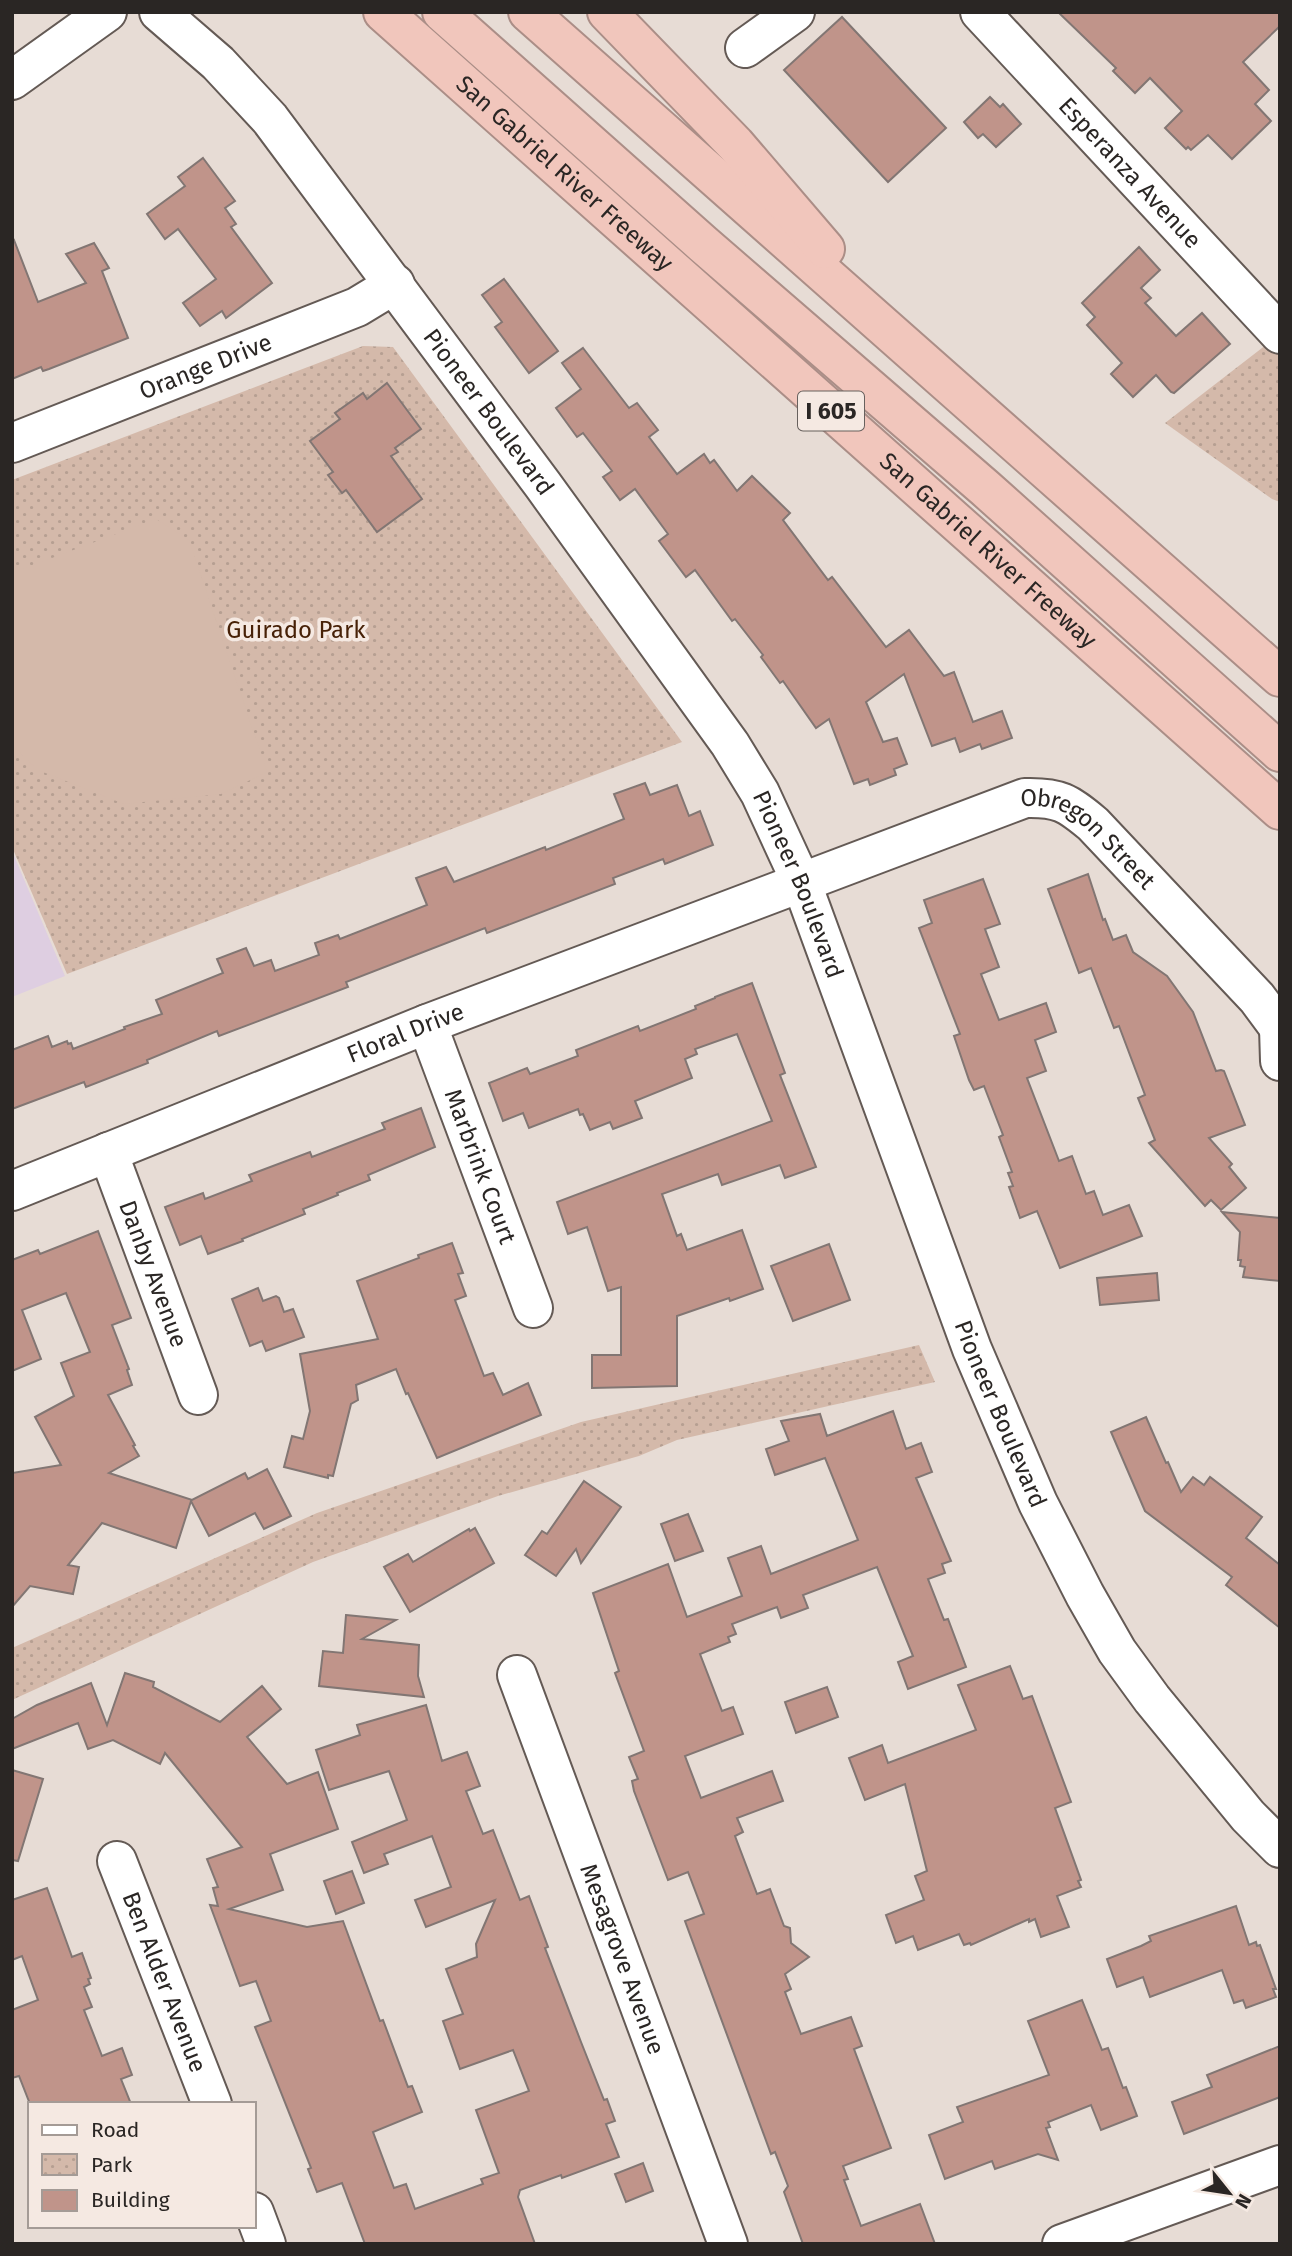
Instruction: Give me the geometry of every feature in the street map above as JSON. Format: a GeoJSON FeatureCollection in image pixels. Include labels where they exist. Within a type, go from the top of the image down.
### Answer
{"type":"FeatureCollection","features":[{"type":"Feature","properties":{"kind":"highway","name":"San Gabriel River Freeway"},"geometry":{"type":"LineString","coordinates":[[383,12],[1280,810]]}},
{"type":"Feature","properties":{"kind":"highway"},"geometry":{"type":"LineString","coordinates":[[442,12],[985,488],[1280,752]]}},
{"type":"Feature","properties":{"kind":"highway"},"geometry":{"type":"LineString","coordinates":[[469,12],[1280,729]]}},
{"type":"Feature","properties":{"kind":"highway"},"geometry":{"type":"LineString","coordinates":[[528,12],[1280,677]]}},
{"type":"Feature","properties":{"kind":"highway"},"geometry":{"type":"LineString","coordinates":[[607,12],[735,144],[919,359]]}},
{"type":"Feature","properties":{"kind":"street"},"geometry":{"type":"LineString","coordinates":[[12,80],[107,12]]}},
{"type":"Feature","properties":{"kind":"street","name":"Pioneer Boulevard"},"geometry":{"type":"LineString","coordinates":[[159,12],[218,63],[270,119],[395,284],[730,744],[760,793],[802,884],[972,1349],[1044,1513],[1085,1595],[1117,1651],[1152,1699],[1248,1816],[1280,1848]]}},
{"type":"Feature","properties":{"kind":"street"},"geometry":{"type":"LineString","coordinates":[[745,48],[795,12]]}},
{"type":"Feature","properties":{"kind":"street","name":"Esperanza Avenue"},"geometry":{"type":"LineString","coordinates":[[980,12],[1280,334]]}},
{"type":"Feature","properties":{"kind":"street","name":"Orange Drive"},"geometry":{"type":"LineString","coordinates":[[12,443],[357,307],[395,284]]}},
{"type":"Feature","properties":{"kind":"street","name":"Obregon Street"},"geometry":{"type":"LineString","coordinates":[[802,884],[1025,799],[1046,797],[1069,804],[1093,824],[1256,998],[1279,1040]]}},
{"type":"Feature","properties":{"kind":"street","name":"Floral Drive"},"geometry":{"type":"LineString","coordinates":[[12,1191],[427,1024],[802,884]]}},
{"type":"Feature","properties":{"kind":"street","name":"Marbrink Court"},"geometry":{"type":"LineString","coordinates":[[427,1024],[533,1308]]}},
{"type":"Feature","properties":{"kind":"street","name":"Danby Avenue"},"geometry":{"type":"LineString","coordinates":[[108,1153],[198,1395]]}},
{"type":"Feature","properties":{"kind":"street","name":"Mesagrove Avenue"},"geometry":{"type":"LineString","coordinates":[[517,1675],[728,2244]]}},
{"type":"Feature","properties":{"kind":"street","name":"Ben Alder Avenue"},"geometry":{"type":"LineString","coordinates":[[117,1860],[211,2102]]}},
{"type":"Feature","properties":{"kind":"street"},"geometry":{"type":"LineString","coordinates":[[1062,2244],[1280,2165]]}},
{"type":"Feature","properties":{"kind":"street"},"geometry":{"type":"LineString","coordinates":[[256,2217],[266,2244]]}},
{"type":"Feature","properties":{"kind":"shaded area"},"geometry":{"type":"Polygon","coordinates":[[[12,851],[65,976],[12,997],[12,851]]]}},
{"type":"Feature","properties":{"kind":"green space"},"geometry":{"type":"Polygon","coordinates":[[[1280,334],[1280,502],[1165,423],[1280,334]]]}},
{"type":"Feature","properties":{"kind":"green space","name":"Guirado Park"},"geometry":{"type":"Polygon","coordinates":[[[363,346],[393,347],[682,742],[67,974],[12,847],[12,480],[363,346]]]}},
{"type":"Feature","properties":{"kind":"green space"},"geometry":{"type":"Polygon","coordinates":[[[156,519],[189,540],[267,772],[221,794],[124,804],[38,770],[12,745],[12,573],[156,519]]]}},
{"type":"Feature","properties":{"kind":"green space"},"geometry":{"type":"Polygon","coordinates":[[[919,1345],[935,1382],[677,1440],[639,1456],[498,1496],[313,1562],[12,1700],[12,1648],[317,1513],[581,1422],[919,1345]]]}},
{"type":"Feature","properties":{"kind":"building"},"geometry":{"type":"Polygon","coordinates":[[[1058,12],[1280,12],[1280,26],[1243,62],[1269,90],[1255,104],[1271,121],[1232,159],[1208,135],[1191,150],[1188,147],[1186,149],[1165,128],[1182,111],[1150,78],[1135,93],[1113,71],[1116,68],[1058,12]]]}},
{"type":"Feature","properties":{"kind":"building"},"geometry":{"type":"Polygon","coordinates":[[[842,17],[946,128],[888,182],[784,70],[842,17]]]}},
{"type":"Feature","properties":{"kind":"building"},"geometry":{"type":"Polygon","coordinates":[[[990,97],[1000,107],[1003,104],[1021,124],[996,147],[983,134],[978,138],[964,122],[990,97]]]}},
{"type":"Feature","properties":{"kind":"building"},"geometry":{"type":"Polygon","coordinates":[[[203,158],[235,201],[225,208],[236,224],[231,227],[272,283],[226,318],[222,311],[200,326],[183,303],[216,279],[178,229],[165,239],[147,214],[185,186],[178,177],[203,158]]]}},
{"type":"Feature","properties":{"kind":"building"},"geometry":{"type":"Polygon","coordinates":[[[14,240],[38,302],[86,283],[66,254],[94,243],[109,268],[102,271],[128,338],[49,369],[43,371],[41,367],[12,379],[14,240]]]}},
{"type":"Feature","properties":{"kind":"building"},"geometry":{"type":"Polygon","coordinates":[[[1139,247],[1160,270],[1141,288],[1151,298],[1145,303],[1176,336],[1202,313],[1230,344],[1174,393],[1156,375],[1133,397],[1111,374],[1122,363],[1087,325],[1095,317],[1082,303],[1139,247]]]}},
{"type":"Feature","properties":{"kind":"building"},"geometry":{"type":"Polygon","coordinates":[[[504,279],[558,351],[529,373],[495,327],[502,322],[482,295],[504,279]]]}},
{"type":"Feature","properties":{"kind":"building"},"geometry":{"type":"Polygon","coordinates":[[[583,348],[629,408],[637,403],[658,430],[649,437],[677,474],[704,454],[710,463],[714,460],[737,491],[752,476],[790,513],[783,520],[828,580],[832,577],[886,647],[909,630],[944,676],[954,672],[973,722],[1002,711],[1012,738],[982,749],[980,744],[960,752],[955,738],[932,746],[904,674],[866,702],[883,742],[897,738],[907,764],[894,769],[896,775],[870,785],[868,779],[854,784],[829,719],[816,728],[783,681],[780,683],[761,657],[763,655],[735,619],[732,621],[695,570],[686,577],[659,541],[668,534],[635,489],[620,500],[603,477],[612,471],[583,433],[577,437],[556,408],[581,389],[562,363],[583,348]]]}},
{"type":"Feature","properties":{"kind":"building"},"geometry":{"type":"Polygon","coordinates":[[[387,383],[421,429],[395,448],[398,452],[391,456],[422,499],[377,532],[346,490],[342,493],[328,475],[333,472],[310,441],[340,419],[335,413],[363,393],[367,399],[387,383]]]}},
{"type":"Feature","properties":{"kind":"building"},"geometry":{"type":"Polygon","coordinates":[[[645,783],[650,795],[677,785],[689,816],[700,811],[713,845],[665,864],[663,859],[613,878],[615,884],[487,933],[485,928],[346,982],[348,987],[219,1036],[217,1031],[147,1060],[148,1063],[86,1087],[84,1082],[12,1109],[12,1050],[48,1036],[52,1047],[67,1041],[73,1049],[162,1014],[156,1000],[223,973],[217,959],[246,948],[254,966],[271,960],[275,971],[319,955],[315,943],[338,935],[340,939],[427,905],[416,878],[446,867],[454,882],[624,819],[614,794],[645,783]]]}},
{"type":"Feature","properties":{"kind":"building"},"geometry":{"type":"Polygon","coordinates":[[[1088,874],[1103,920],[1105,919],[1113,940],[1126,935],[1133,952],[1167,976],[1193,1012],[1216,1071],[1224,1071],[1245,1125],[1209,1138],[1232,1164],[1229,1167],[1246,1188],[1221,1210],[1211,1200],[1205,1206],[1149,1143],[1155,1140],[1138,1098],[1145,1095],[1119,1026],[1114,1028],[1091,968],[1079,973],[1048,889],[1088,874]]]}},
{"type":"Feature","properties":{"kind":"building"},"geometry":{"type":"Polygon","coordinates":[[[983,879],[1000,924],[985,929],[999,967],[981,974],[999,1020],[1046,1003],[1056,1032],[1035,1040],[1046,1071],[1027,1078],[1059,1161],[1072,1156],[1086,1194],[1094,1191],[1103,1215],[1129,1205],[1142,1236],[1060,1268],[1037,1211],[1020,1218],[1009,1187],[1013,1186],[1008,1173],[1012,1172],[999,1137],[1003,1135],[984,1086],[974,1090],[969,1080],[954,1036],[960,1034],[919,928],[932,923],[924,900],[983,879]]]}},
{"type":"Feature","properties":{"kind":"building"},"geometry":{"type":"Polygon","coordinates":[[[752,983],[785,1073],[780,1075],[816,1167],[785,1178],[780,1165],[722,1185],[718,1174],[662,1194],[677,1236],[681,1234],[687,1250],[742,1230],[763,1289],[677,1316],[677,1386],[592,1388],[592,1355],[621,1355],[621,1287],[608,1291],[587,1227],[568,1234],[557,1202],[772,1121],[737,1034],[695,1049],[697,1054],[685,1059],[692,1078],[635,1101],[642,1118],[613,1129],[610,1122],[590,1130],[578,1109],[529,1128],[523,1113],[503,1121],[489,1083],[527,1068],[530,1074],[578,1056],[576,1050],[638,1026],[640,1031],[752,983]]]}},
{"type":"Feature","properties":{"kind":"building"},"geometry":{"type":"Polygon","coordinates":[[[421,1108],[435,1147],[368,1175],[370,1180],[303,1209],[305,1214],[242,1239],[243,1241],[208,1254],[201,1236],[180,1245],[165,1207],[203,1193],[205,1199],[252,1181],[249,1175],[310,1152],[312,1157],[385,1129],[382,1123],[421,1108]]]}},
{"type":"Feature","properties":{"kind":"building"},"geometry":{"type":"Polygon","coordinates":[[[1222,1212],[1280,1218],[1280,1281],[1243,1277],[1245,1267],[1240,1266],[1241,1260],[1238,1260],[1240,1232],[1222,1212]]]}},
{"type":"Feature","properties":{"kind":"building"},"geometry":{"type":"Polygon","coordinates":[[[98,1231],[131,1318],[112,1325],[129,1369],[127,1370],[132,1385],[108,1395],[139,1456],[109,1473],[192,1500],[245,1473],[248,1479],[267,1469],[291,1516],[264,1529],[255,1513],[209,1536],[191,1501],[176,1548],[102,1523],[68,1565],[79,1567],[73,1594],[30,1586],[12,1607],[12,1473],[61,1465],[35,1417],[74,1396],[61,1363],[90,1352],[66,1293],[22,1310],[41,1359],[12,1371],[12,1260],[38,1250],[40,1254],[98,1231]]]}},
{"type":"Feature","properties":{"kind":"building"},"geometry":{"type":"Polygon","coordinates":[[[452,1243],[463,1273],[458,1274],[466,1296],[455,1300],[484,1376],[493,1373],[503,1395],[528,1383],[541,1415],[437,1458],[396,1369],[356,1385],[358,1400],[351,1404],[333,1476],[328,1475],[328,1478],[284,1467],[292,1436],[303,1439],[310,1411],[300,1354],[378,1339],[357,1281],[452,1243]]]}},
{"type":"Feature","properties":{"kind":"building"},"geometry":{"type":"Polygon","coordinates":[[[829,1244],[850,1300],[793,1321],[771,1266],[829,1244]]]}},
{"type":"Feature","properties":{"kind":"building"},"geometry":{"type":"Polygon","coordinates":[[[1157,1273],[1159,1300],[1100,1305],[1097,1278],[1157,1273]]]}},
{"type":"Feature","properties":{"kind":"building"},"geometry":{"type":"Polygon","coordinates":[[[258,1288],[263,1301],[276,1296],[284,1312],[293,1309],[304,1337],[266,1351],[262,1341],[250,1346],[232,1299],[258,1288]]]}},
{"type":"Feature","properties":{"kind":"building"},"geometry":{"type":"Polygon","coordinates":[[[893,1411],[906,1449],[921,1443],[932,1472],[916,1478],[951,1561],[942,1564],[945,1573],[928,1579],[944,1620],[948,1619],[966,1667],[908,1689],[898,1662],[913,1656],[877,1567],[803,1595],[808,1608],[781,1618],[777,1607],[732,1624],[736,1634],[728,1637],[730,1642],[700,1654],[722,1711],[733,1707],[743,1734],[685,1756],[701,1798],[772,1771],[783,1801],[737,1818],[743,1832],[735,1836],[757,1894],[770,1889],[784,1926],[790,1928],[791,1943],[809,1957],[785,1974],[791,1989],[785,1992],[801,2034],[851,2017],[862,2046],[854,2049],[891,2148],[843,2166],[848,2179],[844,2180],[861,2226],[920,2204],[935,2244],[803,2244],[784,2192],[788,2186],[775,2152],[771,2154],[685,1921],[704,1914],[688,1872],[668,1880],[634,1791],[632,1781],[638,1779],[629,1757],[644,1751],[615,1673],[619,1671],[593,1593],[668,1564],[687,1617],[742,1596],[728,1558],[761,1546],[771,1574],[858,1540],[825,1458],[775,1475],[766,1449],[789,1441],[781,1421],[820,1414],[827,1436],[893,1411]]]}},
{"type":"Feature","properties":{"kind":"building"},"geometry":{"type":"Polygon","coordinates":[[[1146,1417],[1181,1492],[1193,1477],[1204,1485],[1210,1477],[1262,1517],[1246,1538],[1280,1565],[1280,1628],[1226,1585],[1232,1577],[1145,1511],[1111,1432],[1146,1417]]]}},
{"type":"Feature","properties":{"kind":"building"},"geometry":{"type":"Polygon","coordinates":[[[584,1481],[621,1507],[581,1563],[576,1549],[556,1576],[525,1555],[542,1531],[547,1534],[584,1481]]]}},
{"type":"Feature","properties":{"kind":"building"},"geometry":{"type":"Polygon","coordinates":[[[688,1514],[703,1551],[675,1561],[661,1524],[688,1514]]]}},
{"type":"Feature","properties":{"kind":"building"},"geometry":{"type":"Polygon","coordinates":[[[475,1528],[494,1563],[410,1612],[384,1567],[408,1554],[413,1562],[475,1528]]]}},
{"type":"Feature","properties":{"kind":"building"},"geometry":{"type":"Polygon","coordinates":[[[346,1615],[396,1620],[362,1639],[419,1645],[418,1676],[424,1697],[319,1686],[323,1651],[343,1653],[346,1615]]]}},
{"type":"Feature","properties":{"kind":"building"},"geometry":{"type":"Polygon","coordinates":[[[1010,1666],[1023,1699],[1032,1696],[1071,1802],[1055,1808],[1081,1880],[1078,1881],[1081,1887],[1057,1896],[1069,1927],[1041,1937],[1035,1919],[1029,1922],[1029,1919],[971,1945],[964,1945],[959,1934],[918,1950],[913,1936],[896,1943],[886,1915],[924,1900],[915,1876],[927,1871],[905,1784],[865,1800],[849,1758],[882,1745],[888,1763],[976,1730],[958,1685],[1010,1666]]]}},
{"type":"Feature","properties":{"kind":"building"},"geometry":{"type":"Polygon","coordinates":[[[125,1673],[154,1682],[153,1687],[220,1722],[262,1686],[281,1709],[247,1737],[287,1784],[318,1772],[338,1829],[270,1854],[283,1890],[229,1909],[307,1927],[343,1921],[380,2021],[383,2020],[408,2087],[412,2086],[422,2112],[373,2132],[394,2188],[406,2184],[415,2209],[483,2184],[481,2179],[499,2173],[476,2110],[529,2091],[513,2050],[460,2069],[443,2021],[463,2014],[446,1969],[477,1957],[476,1944],[495,1900],[426,1927],[415,1900],[451,1887],[432,1836],[384,1854],[388,1864],[364,1873],[352,1842],[407,1820],[389,1771],[329,1790],[316,1750],[360,1735],[357,1725],[426,1705],[442,1761],[467,1752],[480,1786],[466,1791],[483,1834],[493,1830],[520,1900],[529,1896],[548,1947],[545,1948],[604,2100],[607,2099],[615,2121],[606,2124],[619,2157],[520,2190],[518,2197],[535,2244],[365,2244],[342,2183],[317,2192],[308,2169],[311,2168],[255,2027],[271,2021],[256,1981],[240,1986],[210,1905],[218,1906],[213,1888],[218,1887],[207,1859],[242,1847],[165,1753],[160,1764],[113,1740],[88,1749],[78,1723],[12,1749],[12,1719],[37,1705],[91,1683],[107,1725],[125,1673]]]}},
{"type":"Feature","properties":{"kind":"building"},"geometry":{"type":"Polygon","coordinates":[[[827,1687],[838,1717],[796,1733],[785,1702],[827,1687]]]}},
{"type":"Feature","properties":{"kind":"building"},"geometry":{"type":"Polygon","coordinates":[[[12,1770],[43,1779],[18,1861],[12,1860],[12,1770]]]}},
{"type":"Feature","properties":{"kind":"building"},"geometry":{"type":"Polygon","coordinates":[[[352,1871],[364,1903],[336,1914],[324,1881],[352,1871]]]}},
{"type":"Feature","properties":{"kind":"building"},"geometry":{"type":"Polygon","coordinates":[[[47,1888],[72,1957],[82,1953],[91,1978],[88,1979],[90,1984],[84,1987],[92,2007],[84,2010],[102,2056],[122,2048],[132,2075],[121,2079],[130,2102],[29,2102],[19,2076],[12,2078],[12,2010],[38,2000],[22,1956],[12,1960],[12,1900],[47,1888]]]}},
{"type":"Feature","properties":{"kind":"building"},"geometry":{"type":"Polygon","coordinates":[[[1236,1906],[1249,1945],[1256,1942],[1257,1946],[1260,1945],[1276,1989],[1273,1989],[1276,1997],[1246,2008],[1243,2000],[1234,2003],[1222,1970],[1150,1997],[1143,1977],[1117,1987],[1107,1959],[1151,1941],[1149,1936],[1236,1906]]]}},
{"type":"Feature","properties":{"kind":"building"},"geometry":{"type":"Polygon","coordinates":[[[1082,2000],[1102,2050],[1108,2048],[1137,2116],[1101,2130],[1091,2105],[1048,2122],[1050,2127],[1046,2128],[1058,2160],[1038,2154],[995,2169],[992,2161],[945,2179],[929,2135],[963,2122],[957,2107],[1049,2075],[1028,2021],[1082,2000]]]}},
{"type":"Feature","properties":{"kind":"building"},"geometry":{"type":"Polygon","coordinates":[[[1280,2046],[1280,2097],[1184,2134],[1172,2102],[1212,2087],[1207,2075],[1280,2046]]]}},
{"type":"Feature","properties":{"kind":"building"},"geometry":{"type":"Polygon","coordinates":[[[643,2163],[653,2191],[626,2202],[615,2174],[643,2163]]]}}]}
